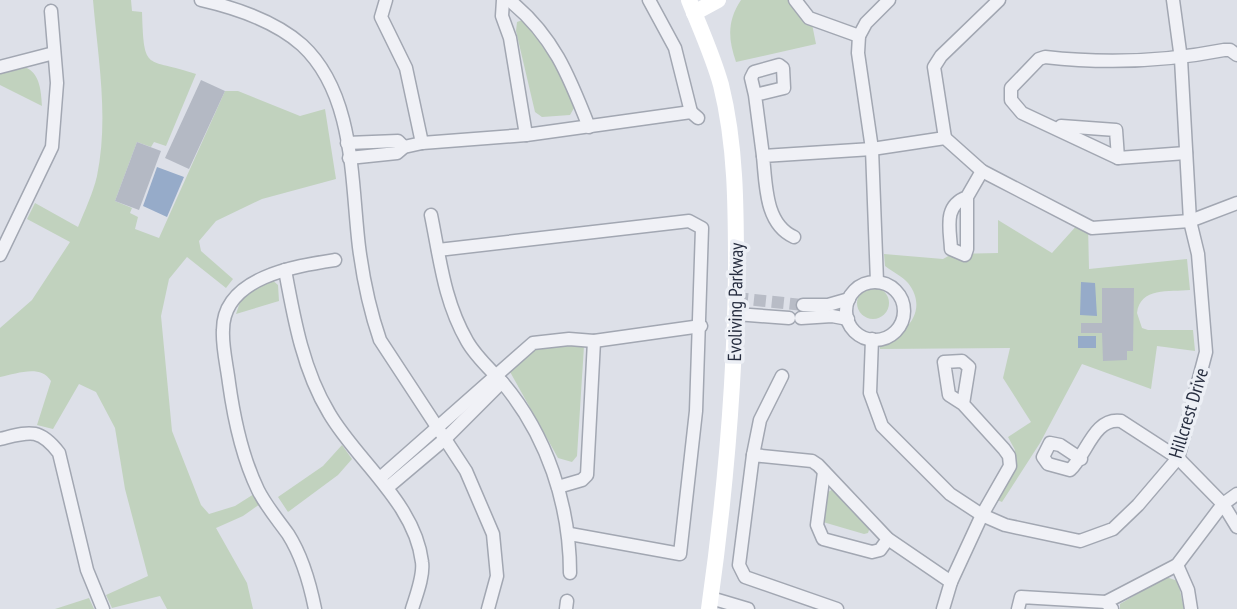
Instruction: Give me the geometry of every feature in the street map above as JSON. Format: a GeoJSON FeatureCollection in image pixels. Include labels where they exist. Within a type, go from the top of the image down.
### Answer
{"type":"FeatureCollection","features":[{"type":"Feature","properties":{"kind":"street"},"geometry":{"type":"LineString","coordinates":[[201,0],[243,12],[285,33],[302,46],[327,80],[340,108],[360,250],[373,320],[380,340],[466,471],[493,534],[497,576],[488,609]]}},
{"type":"Feature","properties":{"kind":"street"},"geometry":{"type":"LineString","coordinates":[[386,0],[381,17],[406,68],[422,143]]}},
{"type":"Feature","properties":{"kind":"street"},"geometry":{"type":"LineString","coordinates":[[503,0],[502,16],[510,37],[526,135]]}},
{"type":"Feature","properties":{"kind":"street"},"geometry":{"type":"LineString","coordinates":[[509,0],[533,19],[566,68],[589,127]]}},
{"type":"Feature","properties":{"kind":"street"},"geometry":{"type":"LineString","coordinates":[[349,158],[397,153],[404,147],[422,143],[526,135],[694,115],[675,48],[649,0]]}},
{"type":"Feature","properties":{"kind":"street"},"geometry":{"type":"LineString","coordinates":[[692,6],[718,0]]}},
{"type":"Feature","properties":{"kind":"street"},"geometry":{"type":"LineString","coordinates":[[795,0],[809,19],[859,36]]}},
{"type":"Feature","properties":{"kind":"street"},"geometry":{"type":"LineString","coordinates":[[877,282],[872,149],[858,53],[859,36],[866,23],[889,0]]}},
{"type":"Feature","properties":{"kind":"street"},"geometry":{"type":"LineString","coordinates":[[999,0],[941,56],[934,67],[945,138],[982,171],[1092,228],[1191,221],[1234,201]]}},
{"type":"Feature","properties":{"kind":"street","name":"Hillcrest Drive"},"geometry":{"type":"LineString","coordinates":[[872,339],[870,393],[882,426],[950,494],[982,515],[1004,525],[1080,541],[1113,529],[1178,458],[1206,352],[1198,254],[1191,221],[1181,59],[1173,0]]}},
{"type":"Feature","properties":{"kind":"street","name":"Evoliving Parkway"},"geometry":{"type":"LineString","coordinates":[[692,6],[715,66],[732,142],[736,204],[736,314],[728,461],[710,603]]}},
{"type":"Feature","properties":{"kind":"street"},"geometry":{"type":"LineString","coordinates":[[0,255],[52,147],[57,111],[51,11]]}},
{"type":"Feature","properties":{"kind":"street"},"geometry":{"type":"LineString","coordinates":[[1186,153],[1118,158],[1022,113],[1010,100],[1011,88],[1045,57],[1120,63],[1181,59],[1224,50],[1230,50],[1237,55]]}},
{"type":"Feature","properties":{"kind":"street"},"geometry":{"type":"LineString","coordinates":[[0,67],[54,53]]}},
{"type":"Feature","properties":{"kind":"street"},"geometry":{"type":"LineString","coordinates":[[755,95],[766,194],[774,219],[782,231],[794,237]]}},
{"type":"Feature","properties":{"kind":"street"},"geometry":{"type":"LineString","coordinates":[[1054,126],[1116,130],[1118,158]]}},
{"type":"Feature","properties":{"kind":"street"},"geometry":{"type":"LineString","coordinates":[[763,156],[872,149],[945,138]]}},
{"type":"Feature","properties":{"kind":"street"},"geometry":{"type":"LineString","coordinates":[[347,143],[398,141],[404,147]]}},
{"type":"Feature","properties":{"kind":"street"},"geometry":{"type":"LineString","coordinates":[[967,197],[982,171]]}},
{"type":"Feature","properties":{"kind":"street"},"geometry":{"type":"LineString","coordinates":[[431,215],[445,295],[468,343],[498,378],[532,427],[558,487],[570,534],[570,573]]}},
{"type":"Feature","properties":{"kind":"street"},"geometry":{"type":"LineString","coordinates":[[438,250],[689,221],[702,228],[701,327],[696,411],[680,554],[570,534]]}},
{"type":"Feature","properties":{"kind":"street"},"geometry":{"type":"LineString","coordinates":[[315,609],[311,587],[290,537],[259,492],[247,466],[233,412],[222,329],[232,303],[242,291],[265,277],[285,270],[335,260]]}},
{"type":"Feature","properties":{"kind":"street"},"geometry":{"type":"LineString","coordinates":[[285,270],[297,334],[313,380],[345,439],[358,450],[383,483],[410,526],[422,562],[412,609]]}},
{"type":"Feature","properties":{"kind":"street"},"geometry":{"type":"LineString","coordinates":[[736,314],[832,316],[848,320],[860,335],[872,339],[892,334],[904,316],[903,302],[896,290],[877,282],[863,284],[849,299],[798,314]]}},
{"type":"Feature","properties":{"kind":"street"},"geometry":{"type":"LineString","coordinates":[[848,320],[849,299]]}},
{"type":"Feature","properties":{"kind":"street"},"geometry":{"type":"LineString","coordinates":[[383,483],[441,434],[533,343],[569,339],[594,341],[701,327]]}},
{"type":"Feature","properties":{"kind":"street"},"geometry":{"type":"LineString","coordinates":[[558,487],[582,480],[587,475],[594,341]]}},
{"type":"Feature","properties":{"kind":"street"},"geometry":{"type":"LineString","coordinates":[[782,376],[760,420],[739,565],[745,577],[836,609]]}},
{"type":"Feature","properties":{"kind":"street"},"geometry":{"type":"LineString","coordinates":[[943,609],[951,582],[982,515],[1010,466],[1009,456],[962,404]]}},
{"type":"Feature","properties":{"kind":"street"},"geometry":{"type":"LineString","coordinates":[[1081,459],[1101,424],[1111,420],[1121,421],[1178,458],[1223,504],[1237,527]]}},
{"type":"Feature","properties":{"kind":"street"},"geometry":{"type":"LineString","coordinates":[[0,439],[35,433],[48,438],[59,453],[87,570],[103,609]]}},
{"type":"Feature","properties":{"kind":"street"},"geometry":{"type":"LineString","coordinates":[[753,454],[812,461],[888,540],[951,582]]}},
{"type":"Feature","properties":{"kind":"street"},"geometry":{"type":"LineString","coordinates":[[824,471],[817,525],[823,539],[872,552],[880,550],[888,540]]}},
{"type":"Feature","properties":{"kind":"street"},"geometry":{"type":"LineString","coordinates":[[1018,609],[1021,597],[1109,606],[1177,565],[1223,504],[1237,494]]}},
{"type":"Feature","properties":{"kind":"street"},"geometry":{"type":"LineString","coordinates":[[1177,565],[1188,590],[1191,609]]}},
{"type":"Feature","properties":{"kind":"street"},"geometry":{"type":"LineString","coordinates":[[710,603],[748,609]]}},
{"type":"Feature","properties":{"kind":"green space"},"geometry":{"type":"Polygon","coordinates":[[[93,0],[131,0],[132,11],[142,12],[144,45],[151,60],[196,74],[166,146],[154,142],[151,147],[137,142],[115,201],[132,208],[130,213],[138,217],[135,229],[159,238],[225,91],[238,91],[300,116],[325,109],[336,179],[262,199],[216,221],[199,241],[201,251],[233,279],[226,288],[187,257],[169,279],[161,316],[172,431],[201,505],[209,514],[235,506],[254,494],[260,504],[243,516],[216,528],[247,583],[253,609],[167,609],[160,596],[112,608],[106,595],[148,576],[125,489],[115,428],[96,392],[79,384],[53,429],[37,425],[51,381],[35,371],[0,377],[0,328],[32,300],[70,242],[27,219],[35,203],[78,227],[97,176],[102,110],[93,0]]]}},
{"type":"Feature","properties":{"kind":"green space"},"geometry":{"type":"Polygon","coordinates":[[[741,0],[792,0],[811,19],[816,44],[736,62],[730,30],[733,15],[741,0]]]}},
{"type":"Feature","properties":{"kind":"green space"},"geometry":{"type":"Polygon","coordinates":[[[525,19],[560,72],[574,108],[570,115],[542,117],[535,112],[516,31],[517,22],[525,19]]]}},
{"type":"Feature","properties":{"kind":"green space"},"geometry":{"type":"Polygon","coordinates":[[[21,66],[36,76],[42,106],[0,85],[0,74],[21,66]]]}},
{"type":"Feature","properties":{"kind":"green space"},"geometry":{"type":"Polygon","coordinates":[[[998,220],[1052,253],[1079,223],[1088,225],[1089,269],[1187,259],[1190,290],[1157,292],[1150,295],[1139,305],[1137,313],[1142,328],[1148,330],[1193,330],[1195,351],[1157,346],[1151,389],[1082,364],[1040,443],[1002,502],[990,497],[1015,450],[1008,437],[1031,422],[1003,378],[1010,348],[880,349],[880,341],[899,333],[912,320],[916,303],[908,283],[885,266],[884,254],[943,259],[952,254],[998,253],[998,220]]]}},
{"type":"Feature","properties":{"kind":"green space"},"geometry":{"type":"Polygon","coordinates":[[[271,279],[278,285],[279,301],[236,314],[241,299],[271,279]]]}},
{"type":"Feature","properties":{"kind":"green space"},"geometry":{"type":"Polygon","coordinates":[[[873,287],[884,292],[889,303],[884,314],[873,319],[862,314],[857,303],[862,292],[873,287]]]}},
{"type":"Feature","properties":{"kind":"green space"},"geometry":{"type":"Polygon","coordinates":[[[582,342],[584,346],[577,456],[572,462],[558,458],[509,370],[532,345],[582,342]]]}},
{"type":"Feature","properties":{"kind":"green space"},"geometry":{"type":"Polygon","coordinates":[[[342,445],[352,459],[338,475],[288,512],[278,497],[323,466],[342,445]]]}},
{"type":"Feature","properties":{"kind":"green space"},"geometry":{"type":"Polygon","coordinates":[[[833,489],[871,524],[868,533],[823,522],[825,494],[833,489]]]}},
{"type":"Feature","properties":{"kind":"green space"},"geometry":{"type":"Polygon","coordinates":[[[1166,577],[1178,581],[1184,609],[1120,609],[1120,604],[1166,577]]]}},
{"type":"Feature","properties":{"kind":"green space"},"geometry":{"type":"Polygon","coordinates":[[[89,598],[94,609],[55,609],[89,598]]]}},
{"type":"Feature","properties":{"kind":"water"},"geometry":{"type":"Polygon","coordinates":[[[157,167],[184,177],[167,217],[143,206],[157,167]]]}},
{"type":"Feature","properties":{"kind":"water"},"geometry":{"type":"Polygon","coordinates":[[[1081,282],[1095,283],[1097,316],[1080,315],[1081,282]]]}},
{"type":"Feature","properties":{"kind":"water"},"geometry":{"type":"Polygon","coordinates":[[[1078,336],[1096,336],[1096,348],[1078,348],[1078,336]]]}},
{"type":"Feature","properties":{"kind":"building"},"geometry":{"type":"Polygon","coordinates":[[[201,80],[225,91],[189,169],[165,158],[201,80]]]}},
{"type":"Feature","properties":{"kind":"building"},"geometry":{"type":"Polygon","coordinates":[[[137,142],[161,151],[139,210],[115,201],[137,142]]]}},
{"type":"Feature","properties":{"kind":"building"},"geometry":{"type":"Polygon","coordinates":[[[1102,288],[1134,288],[1133,351],[1127,351],[1127,360],[1103,361],[1102,333],[1081,333],[1081,323],[1102,323],[1102,288]]]}},
{"type":"Feature","properties":{"kind":"tunnel"},"geometry":{"type":"LineString","coordinates":[[736,298],[803,305]]}}]}
